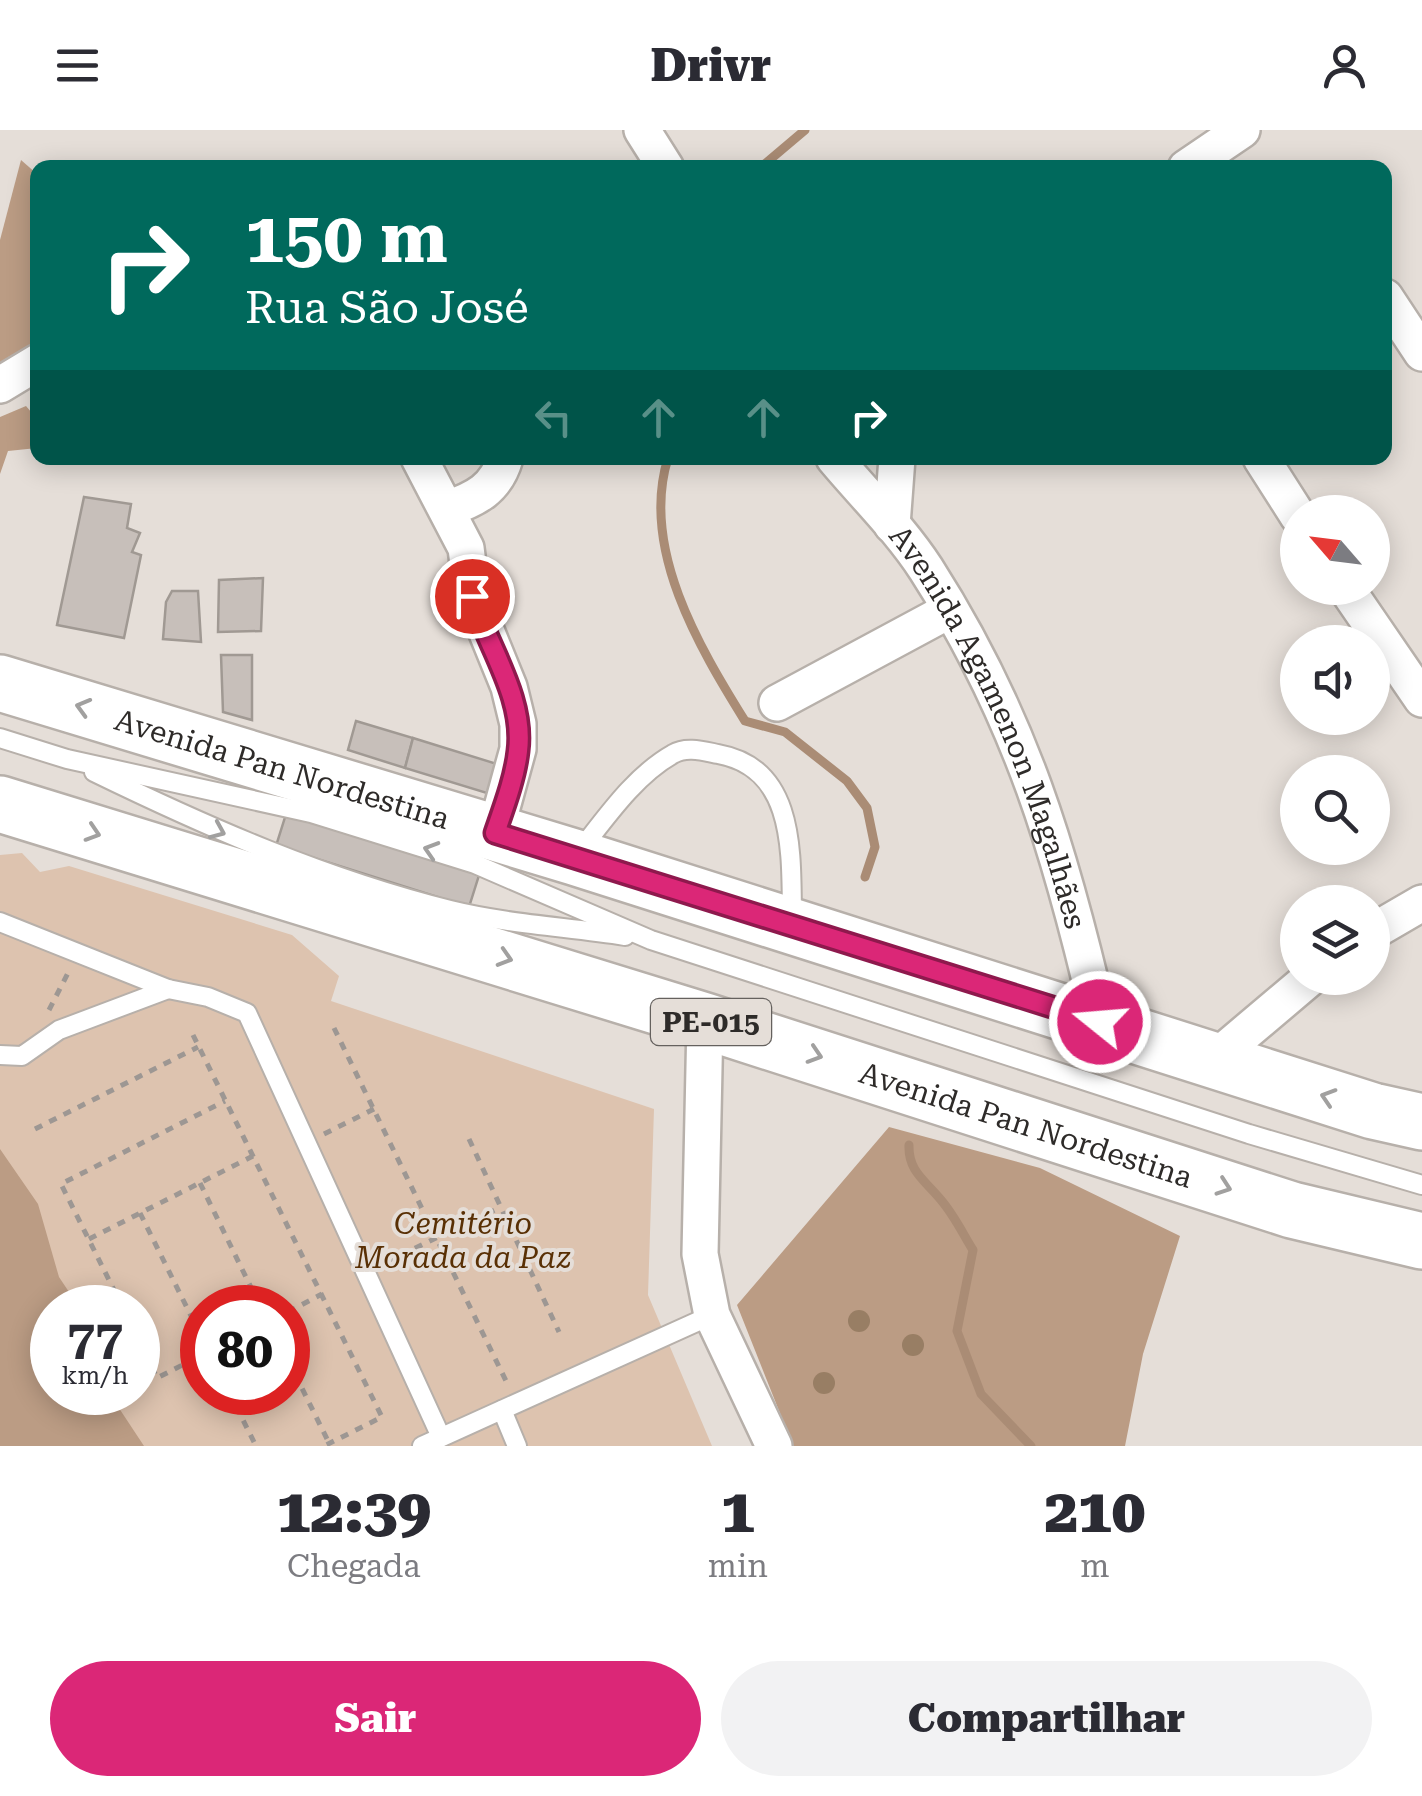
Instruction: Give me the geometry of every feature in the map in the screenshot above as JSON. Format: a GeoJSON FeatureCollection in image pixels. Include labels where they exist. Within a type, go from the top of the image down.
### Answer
{"type":"FeatureCollection","features":[{"type":"Feature","properties":{"kind":"highway","name":"Avenida Pan Nordestina"},"geometry":{"type":"LineString","coordinates":[[0,682],[1422,1122]]}},
{"type":"Feature","properties":{"kind":"highway","name":"Avenida Pan Nordestina"},"geometry":{"type":"LineString","coordinates":[[0,804],[706,1020],[1292,1210],[1422,1242]]}},
{"type":"Feature","properties":{"kind":"street"},"geometry":{"type":"LineString","coordinates":[[642,130],[661,160]]}},
{"type":"Feature","properties":{"kind":"street"},"geometry":{"type":"LineString","coordinates":[[1198,160],[1242,130]]}},
{"type":"Feature","properties":{"kind":"street"},"geometry":{"type":"LineString","coordinates":[[1392,308],[1422,353]]}},
{"type":"Feature","properties":{"kind":"street"},"geometry":{"type":"LineString","coordinates":[[0,385],[30,367]]}},
{"type":"Feature","properties":{"kind":"street"},"geometry":{"type":"LineString","coordinates":[[423,465],[466,548],[472,596],[509,687],[518,724],[518,749],[495,833]]}},
{"type":"Feature","properties":{"kind":"street"},"geometry":{"type":"LineString","coordinates":[[447,509],[474,500],[488,490],[502,465]]}},
{"type":"Feature","properties":{"kind":"street","name":"Avenida Agamenon Magalhães"},"geometry":{"type":"LineString","coordinates":[[840,465],[925,567],[1022,747],[1078,920],[1100,1022]]}},
{"type":"Feature","properties":{"kind":"street"},"geometry":{"type":"LineString","coordinates":[[892,525],[896,465]]}},
{"type":"Feature","properties":{"kind":"street"},"geometry":{"type":"LineString","coordinates":[[1266,465],[1285,495]]}},
{"type":"Feature","properties":{"kind":"street"},"geometry":{"type":"LineString","coordinates":[[1358,605],[1422,699]]}},
{"type":"Feature","properties":{"kind":"street"},"geometry":{"type":"LineString","coordinates":[[777,703],[950,610]]}},
{"type":"Feature","properties":{"kind":"street"},"geometry":{"type":"LineString","coordinates":[[1390,922],[1422,903]]}},
{"type":"Feature","properties":{"kind":"street"},"geometry":{"type":"LineString","coordinates":[[1214,1060],[1290,995]]}},
{"type":"Feature","properties":{"kind":"street"},"geometry":{"type":"LineString","coordinates":[[706,1020],[699,1234],[712,1315],[774,1446]]}},
{"type":"Feature","properties":{"kind":"lane"},"geometry":{"type":"LineString","coordinates":[[0,738],[67,759],[311,813],[475,864],[651,940],[1279,1144],[1422,1185]]}},
{"type":"Feature","properties":{"kind":"lane"},"geometry":{"type":"LineString","coordinates":[[574,857],[618,802],[675,752],[690,749],[735,757],[764,776],[782,808],[789,840],[792,927]]}},
{"type":"Feature","properties":{"kind":"lane"},"geometry":{"type":"LineString","coordinates":[[67,759],[229,837],[452,910],[651,940]]}},
{"type":"Feature","properties":{"kind":"lane"},"geometry":{"type":"LineString","coordinates":[[0,922],[168,989],[220,1000],[247,1013],[441,1437]]}},
{"type":"Feature","properties":{"kind":"lane"},"geometry":{"type":"LineString","coordinates":[[0,1055],[22,1056],[59,1030],[168,989]]}},
{"type":"Feature","properties":{"kind":"lane"},"geometry":{"type":"LineString","coordinates":[[422,1446],[712,1315]]}},
{"type":"Feature","properties":{"kind":"lane"},"geometry":{"type":"LineString","coordinates":[[510,1406],[517,1446]]}},
{"type":"Feature","properties":{"kind":"path"},"geometry":{"type":"LineString","coordinates":[[22,1056],[80,952]]}},
{"type":"Feature","properties":{"kind":"path"},"geometry":{"type":"LineString","coordinates":[[334,1028],[436,1238],[510,1406]]}},
{"type":"Feature","properties":{"kind":"path"},"geometry":{"type":"LineString","coordinates":[[193,1035],[382,1417],[327,1445],[310,1408]]}},
{"type":"Feature","properties":{"kind":"path"},"geometry":{"type":"LineString","coordinates":[[36,1130],[198,1047]]}},
{"type":"Feature","properties":{"kind":"path"},"geometry":{"type":"LineString","coordinates":[[111,1285],[61,1184],[225,1101]]}},
{"type":"Feature","properties":{"kind":"path"},"geometry":{"type":"LineString","coordinates":[[312,1140],[374,1109]]}},
{"type":"Feature","properties":{"kind":"path"},"geometry":{"type":"LineString","coordinates":[[470,1139],[559,1332]]}},
{"type":"Feature","properties":{"kind":"path"},"geometry":{"type":"LineString","coordinates":[[88,1239],[252,1156]]}},
{"type":"Feature","properties":{"kind":"path"},"geometry":{"type":"LineString","coordinates":[[200,1182],[251,1285]]}},
{"type":"Feature","properties":{"kind":"path"},"geometry":{"type":"LineString","coordinates":[[374,1268],[501,1208]]}},
{"type":"Feature","properties":{"kind":"path"},"geometry":{"type":"LineString","coordinates":[[140,1213],[180,1294]]}},
{"type":"Feature","properties":{"kind":"path"},"geometry":{"type":"LineString","coordinates":[[310,1300],[322,1294]]}},
{"type":"Feature","properties":{"kind":"path"},"geometry":{"type":"LineString","coordinates":[[241,1415],[256,1446]]}},
{"type":"Feature","properties":{"kind":"green space","name":"Cemitério Morada da Paz"},"geometry":{"type":"Polygon","coordinates":[[[22,853],[40,872],[69,866],[292,935],[339,976],[331,1001],[654,1109],[648,1295],[712,1446],[0,1446],[0,855],[22,853]]]}},
{"type":"Feature","properties":{"kind":"shaded area"},"geometry":{"type":"Polygon","coordinates":[[[21,160],[30,168],[30,367],[0,386],[0,240],[21,160]]]}},
{"type":"Feature","properties":{"kind":"shaded area"},"geometry":{"type":"Polygon","coordinates":[[[26,406],[30,411],[30,449],[8,451],[0,474],[0,417],[26,406]]]}},
{"type":"Feature","properties":{"kind":"shaded area"},"geometry":{"type":"Polygon","coordinates":[[[889,1127],[1040,1168],[1180,1236],[1143,1354],[1125,1446],[793,1446],[737,1305],[889,1127]]]}},
{"type":"Feature","properties":{"kind":"shaded area"},"geometry":{"type":"Polygon","coordinates":[[[0,1149],[38,1204],[64,1285],[30,1285],[30,1415],[124,1415],[144,1446],[0,1446],[0,1149]]]}},
{"type":"Feature","properties":{"kind":"building"},"geometry":{"type":"Polygon","coordinates":[[[84,497],[131,504],[127,528],[140,533],[132,552],[141,555],[124,638],[57,625],[84,497]]]}},
{"type":"Feature","properties":{"kind":"building"},"geometry":{"type":"Polygon","coordinates":[[[263,578],[261,631],[218,632],[219,580],[263,578]]]}},
{"type":"Feature","properties":{"kind":"building"},"geometry":{"type":"Polygon","coordinates":[[[172,591],[198,591],[201,642],[163,639],[166,602],[172,591]]]}},
{"type":"Feature","properties":{"kind":"building"},"geometry":{"type":"Polygon","coordinates":[[[221,655],[252,655],[252,720],[223,712],[221,655]]]}},
{"type":"Feature","properties":{"kind":"building"},"geometry":{"type":"Polygon","coordinates":[[[356,721],[413,738],[405,768],[348,750],[356,721]]]}},
{"type":"Feature","properties":{"kind":"building"},"geometry":{"type":"Polygon","coordinates":[[[413,738],[497,764],[490,794],[405,768],[413,738]]]}},
{"type":"Feature","properties":{"kind":"building"},"geometry":{"type":"Polygon","coordinates":[[[287,811],[480,872],[469,907],[276,846],[287,811]]]}},
{"type":"Feature","properties":{"kind":"waterway"},"geometry":{"type":"LineString","coordinates":[[769,160],[805,130]]}},
{"type":"Feature","properties":{"kind":"waterway"},"geometry":{"type":"LineString","coordinates":[[667,465],[661,492],[662,527],[668,561],[693,629],[745,721],[785,732],[847,781],[867,808],[875,847],[865,877]]}},
{"type":"Feature","properties":{"kind":"waterway"},"geometry":{"type":"LineString","coordinates":[[909,1145],[911,1162],[919,1176],[946,1206],[973,1250],[957,1331],[981,1394],[1031,1446]]}},
{"type":"Feature","properties":{"kind":"route"},"geometry":{"type":"LineString","coordinates":[[472,596],[509,687],[518,724],[518,749],[495,833],[1100,1022]]}}]}
